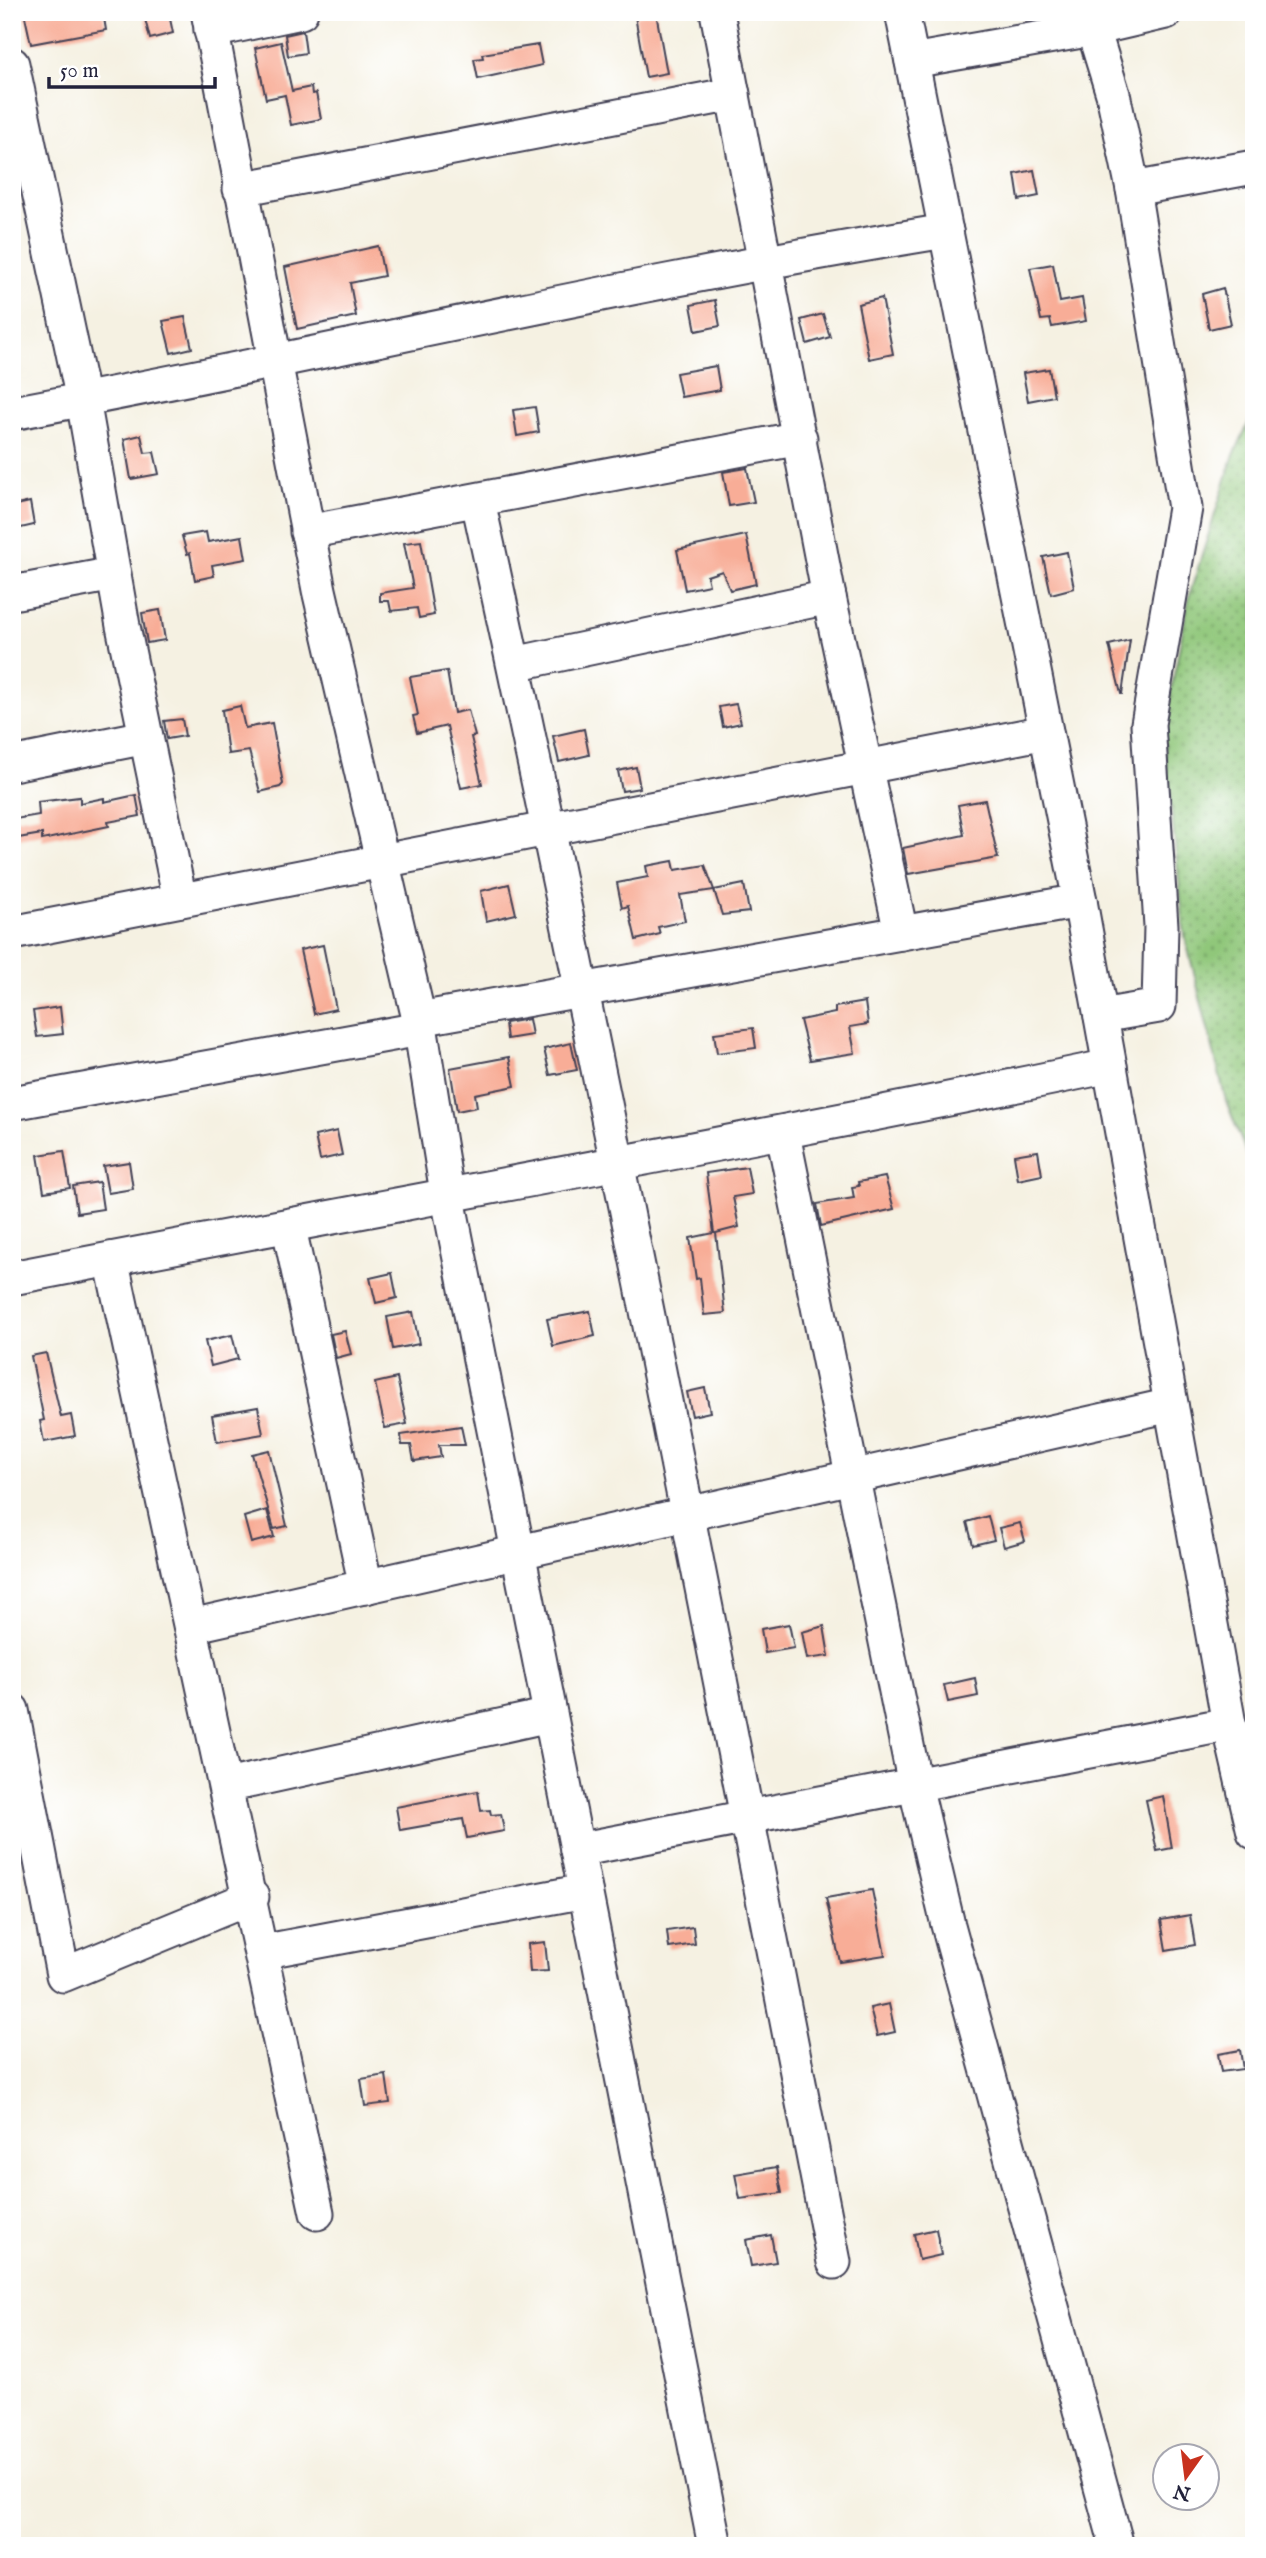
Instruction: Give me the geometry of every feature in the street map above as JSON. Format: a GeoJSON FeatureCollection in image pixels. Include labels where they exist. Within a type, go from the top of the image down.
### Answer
{"type":"FeatureCollection","features":[{"type":"Feature","properties":{"kind":"street"},"geometry":{"type":"LineString","coordinates":[[301,12],[209,22],[307,532],[419,1024],[447,1193],[715,2546]]}},
{"type":"Feature","properties":{"kind":"street"},"geometry":{"type":"LineString","coordinates":[[717,12],[829,597],[868,767],[901,933]]}},
{"type":"Feature","properties":{"kind":"street"},"geometry":{"type":"LineString","coordinates":[[902,12],[1080,901],[1229,1724],[1253,1828]]}},
{"type":"Feature","properties":{"kind":"street"},"geometry":{"type":"LineString","coordinates":[[912,61],[1093,29],[1166,12]]}},
{"type":"Feature","properties":{"kind":"street"},"geometry":{"type":"LineString","coordinates":[[1093,29],[1113,94],[1133,189],[1185,508],[1148,723],[1161,926],[1159,1006],[1101,1016]]}},
{"type":"Feature","properties":{"kind":"street"},"geometry":{"type":"LineString","coordinates":[[12,64],[83,400],[114,574],[180,900]]}},
{"type":"Feature","properties":{"kind":"street"},"geometry":{"type":"LineString","coordinates":[[240,189],[733,94]]}},
{"type":"Feature","properties":{"kind":"street"},"geometry":{"type":"LineString","coordinates":[[1133,189],[1254,167]]}},
{"type":"Feature","properties":{"kind":"street"},"geometry":{"type":"LineString","coordinates":[[12,413],[276,362],[766,260],[946,230]]}},
{"type":"Feature","properties":{"kind":"street"},"geometry":{"type":"LineString","coordinates":[[307,532],[800,438]]}},
{"type":"Feature","properties":{"kind":"street"},"geometry":{"type":"LineString","coordinates":[[478,501],[550,828],[618,1163],[834,2262]]}},
{"type":"Feature","properties":{"kind":"street"},"geometry":{"type":"LineString","coordinates":[[12,593],[114,574]]}},
{"type":"Feature","properties":{"kind":"street"},"geometry":{"type":"LineString","coordinates":[[513,664],[829,597]]}},
{"type":"Feature","properties":{"kind":"street"},"geometry":{"type":"LineString","coordinates":[[12,933],[1046,732]]}},
{"type":"Feature","properties":{"kind":"street"},"geometry":{"type":"LineString","coordinates":[[12,764],[146,737]]}},
{"type":"Feature","properties":{"kind":"street"},"geometry":{"type":"LineString","coordinates":[[12,1103],[582,990],[1080,901]]}},
{"type":"Feature","properties":{"kind":"street"},"geometry":{"type":"LineString","coordinates":[[12,1278],[289,1228],[447,1193],[783,1134],[1110,1066]]}},
{"type":"Feature","properties":{"kind":"street"},"geometry":{"type":"LineString","coordinates":[[783,1134],[915,1785],[948,1925],[1118,2546]]}},
{"type":"Feature","properties":{"kind":"street"},"geometry":{"type":"LineString","coordinates":[[289,1228],[366,1587]]}},
{"type":"Feature","properties":{"kind":"street"},"geometry":{"type":"LineString","coordinates":[[111,1259],[317,2213]]}},
{"type":"Feature","properties":{"kind":"street"},"geometry":{"type":"LineString","coordinates":[[191,1626],[1171,1405]]}},
{"type":"Feature","properties":{"kind":"street"},"geometry":{"type":"LineString","coordinates":[[12,1710],[63,1975],[251,1898]]}},
{"type":"Feature","properties":{"kind":"street"},"geometry":{"type":"LineString","coordinates":[[226,1786],[550,1715]]}},
{"type":"Feature","properties":{"kind":"street"},"geometry":{"type":"LineString","coordinates":[[577,1850],[1229,1724]]}},
{"type":"Feature","properties":{"kind":"street"},"geometry":{"type":"LineString","coordinates":[[261,1952],[585,1891]]}},
{"type":"Feature","properties":{"kind":"green space"},"geometry":{"type":"Polygon","coordinates":[[[1254,411],[1254,1173],[1226,1101],[1185,937],[1163,732],[1190,593],[1233,457],[1254,411]]]}},
{"type":"Feature","properties":{"kind":"building"},"geometry":{"type":"Polygon","coordinates":[[[24,12],[103,12],[106,30],[31,44],[24,12]]]}},
{"type":"Feature","properties":{"kind":"building"},"geometry":{"type":"Polygon","coordinates":[[[656,13],[667,73],[646,77],[635,16],[656,13]]]}},
{"type":"Feature","properties":{"kind":"building"},"geometry":{"type":"Polygon","coordinates":[[[169,14],[173,33],[150,39],[145,19],[169,14]]]}},
{"type":"Feature","properties":{"kind":"building"},"geometry":{"type":"Polygon","coordinates":[[[303,31],[306,53],[288,56],[285,35],[303,31]]]}},
{"type":"Feature","properties":{"kind":"building"},"geometry":{"type":"Polygon","coordinates":[[[281,42],[292,91],[311,87],[312,94],[316,93],[321,119],[291,125],[285,95],[266,99],[255,48],[281,42]]]}},
{"type":"Feature","properties":{"kind":"building"},"geometry":{"type":"Polygon","coordinates":[[[538,45],[542,65],[478,79],[474,59],[483,58],[482,54],[538,45]]]}},
{"type":"Feature","properties":{"kind":"building"},"geometry":{"type":"Polygon","coordinates":[[[1034,170],[1039,196],[1019,200],[1015,174],[1034,170]]]}},
{"type":"Feature","properties":{"kind":"building"},"geometry":{"type":"Polygon","coordinates":[[[378,246],[384,276],[350,283],[356,316],[297,329],[285,267],[378,246]]]}},
{"type":"Feature","properties":{"kind":"building"},"geometry":{"type":"Polygon","coordinates":[[[1053,264],[1060,302],[1082,298],[1086,321],[1052,327],[1050,319],[1041,320],[1030,268],[1053,264]]]}},
{"type":"Feature","properties":{"kind":"building"},"geometry":{"type":"Polygon","coordinates":[[[1223,288],[1231,324],[1209,329],[1202,294],[1223,288]]]}},
{"type":"Feature","properties":{"kind":"building"},"geometry":{"type":"Polygon","coordinates":[[[882,298],[893,354],[869,359],[858,304],[882,298]]]}},
{"type":"Feature","properties":{"kind":"building"},"geometry":{"type":"Polygon","coordinates":[[[715,300],[720,326],[696,331],[691,305],[715,300]]]}},
{"type":"Feature","properties":{"kind":"building"},"geometry":{"type":"Polygon","coordinates":[[[823,314],[830,337],[807,344],[801,320],[823,314]]]}},
{"type":"Feature","properties":{"kind":"building"},"geometry":{"type":"Polygon","coordinates":[[[185,317],[192,348],[171,353],[163,321],[185,317]]]}},
{"type":"Feature","properties":{"kind":"building"},"geometry":{"type":"Polygon","coordinates":[[[716,366],[720,390],[681,397],[676,373],[716,366]]]}},
{"type":"Feature","properties":{"kind":"building"},"geometry":{"type":"Polygon","coordinates":[[[1049,369],[1054,396],[1028,401],[1023,373],[1049,369]]]}},
{"type":"Feature","properties":{"kind":"building"},"geometry":{"type":"Polygon","coordinates":[[[535,407],[539,432],[517,436],[513,410],[535,407]]]}},
{"type":"Feature","properties":{"kind":"building"},"geometry":{"type":"Polygon","coordinates":[[[141,435],[145,453],[154,452],[159,474],[131,479],[124,439],[141,435]]]}},
{"type":"Feature","properties":{"kind":"building"},"geometry":{"type":"Polygon","coordinates":[[[747,468],[754,502],[729,506],[723,472],[747,468]]]}},
{"type":"Feature","properties":{"kind":"building"},"geometry":{"type":"Polygon","coordinates":[[[30,502],[34,525],[12,530],[12,506],[30,502]]]}},
{"type":"Feature","properties":{"kind":"building"},"geometry":{"type":"Polygon","coordinates":[[[206,532],[208,542],[242,536],[246,559],[212,565],[214,576],[195,580],[190,553],[187,554],[182,536],[206,532]]]}},
{"type":"Feature","properties":{"kind":"building"},"geometry":{"type":"Polygon","coordinates":[[[746,535],[756,584],[730,590],[722,571],[707,576],[709,585],[685,590],[677,550],[746,535]]]}},
{"type":"Feature","properties":{"kind":"building"},"geometry":{"type":"Polygon","coordinates":[[[421,541],[434,615],[419,618],[417,608],[391,611],[389,601],[380,601],[380,593],[413,588],[404,543],[421,541]]]}},
{"type":"Feature","properties":{"kind":"building"},"geometry":{"type":"Polygon","coordinates":[[[1067,552],[1074,588],[1051,594],[1043,557],[1067,552]]]}},
{"type":"Feature","properties":{"kind":"building"},"geometry":{"type":"Polygon","coordinates":[[[160,610],[165,640],[147,643],[142,613],[160,610]]]}},
{"type":"Feature","properties":{"kind":"building"},"geometry":{"type":"Polygon","coordinates":[[[1130,640],[1122,694],[1121,694],[1109,645],[1130,640]]]}},
{"type":"Feature","properties":{"kind":"building"},"geometry":{"type":"Polygon","coordinates":[[[447,671],[454,713],[468,710],[482,784],[461,788],[447,726],[417,733],[413,716],[418,715],[410,677],[447,671]]]}},
{"type":"Feature","properties":{"kind":"building"},"geometry":{"type":"Polygon","coordinates":[[[736,704],[741,723],[723,727],[719,707],[736,704]]]}},
{"type":"Feature","properties":{"kind":"building"},"geometry":{"type":"Polygon","coordinates":[[[240,706],[245,728],[272,723],[283,784],[280,787],[260,792],[249,751],[228,754],[222,710],[240,706]]]}},
{"type":"Feature","properties":{"kind":"building"},"geometry":{"type":"Polygon","coordinates":[[[182,719],[185,736],[167,739],[164,721],[182,719]]]}},
{"type":"Feature","properties":{"kind":"building"},"geometry":{"type":"Polygon","coordinates":[[[584,729],[589,755],[559,762],[553,736],[584,729]]]}},
{"type":"Feature","properties":{"kind":"building"},"geometry":{"type":"Polygon","coordinates":[[[636,767],[640,788],[622,791],[618,771],[636,767]]]}},
{"type":"Feature","properties":{"kind":"building"},"geometry":{"type":"Polygon","coordinates":[[[136,795],[140,816],[108,822],[109,826],[42,840],[42,834],[18,838],[15,819],[39,815],[38,802],[80,797],[80,803],[104,798],[104,802],[136,795]]]}},
{"type":"Feature","properties":{"kind":"building"},"geometry":{"type":"Polygon","coordinates":[[[985,800],[998,858],[908,874],[903,848],[964,835],[958,805],[985,800]]]}},
{"type":"Feature","properties":{"kind":"building"},"geometry":{"type":"Polygon","coordinates":[[[673,861],[675,870],[705,865],[714,890],[680,895],[685,921],[658,927],[660,934],[636,940],[628,906],[622,908],[617,883],[648,877],[646,866],[673,861]]]}},
{"type":"Feature","properties":{"kind":"building"},"geometry":{"type":"Polygon","coordinates":[[[509,884],[516,914],[486,921],[481,891],[509,884]]]}},
{"type":"Feature","properties":{"kind":"building"},"geometry":{"type":"Polygon","coordinates":[[[744,884],[749,912],[722,915],[714,890],[744,884]]]}},
{"type":"Feature","properties":{"kind":"building"},"geometry":{"type":"Polygon","coordinates":[[[323,945],[336,1009],[314,1014],[300,950],[323,945]]]}},
{"type":"Feature","properties":{"kind":"building"},"geometry":{"type":"Polygon","coordinates":[[[865,1002],[868,1024],[850,1027],[855,1053],[810,1060],[800,1020],[835,1013],[835,1007],[865,1002]]]}},
{"type":"Feature","properties":{"kind":"building"},"geometry":{"type":"Polygon","coordinates":[[[60,1007],[63,1034],[37,1037],[33,1011],[60,1007]]]}},
{"type":"Feature","properties":{"kind":"building"},"geometry":{"type":"Polygon","coordinates":[[[529,1019],[532,1035],[507,1039],[505,1023],[529,1019]]]}},
{"type":"Feature","properties":{"kind":"building"},"geometry":{"type":"Polygon","coordinates":[[[753,1028],[756,1048],[717,1053],[714,1033],[753,1028]]]}},
{"type":"Feature","properties":{"kind":"building"},"geometry":{"type":"Polygon","coordinates":[[[571,1043],[577,1070],[550,1075],[544,1049],[571,1043]]]}},
{"type":"Feature","properties":{"kind":"building"},"geometry":{"type":"Polygon","coordinates":[[[509,1057],[515,1086],[475,1094],[477,1107],[457,1111],[450,1068],[509,1057]]]}},
{"type":"Feature","properties":{"kind":"building"},"geometry":{"type":"Polygon","coordinates":[[[337,1131],[342,1155],[320,1160],[315,1136],[337,1131]]]}},
{"type":"Feature","properties":{"kind":"building"},"geometry":{"type":"Polygon","coordinates":[[[64,1151],[70,1188],[44,1192],[38,1155],[64,1151]]]}},
{"type":"Feature","properties":{"kind":"building"},"geometry":{"type":"Polygon","coordinates":[[[1038,1151],[1042,1175],[1018,1180],[1014,1155],[1038,1151]]]}},
{"type":"Feature","properties":{"kind":"building"},"geometry":{"type":"Polygon","coordinates":[[[129,1162],[133,1189],[108,1193],[103,1166],[129,1162]]]}},
{"type":"Feature","properties":{"kind":"building"},"geometry":{"type":"Polygon","coordinates":[[[747,1167],[752,1194],[733,1197],[739,1227],[716,1233],[725,1313],[704,1315],[700,1278],[696,1279],[690,1238],[714,1233],[706,1173],[747,1167]]]}},
{"type":"Feature","properties":{"kind":"building"},"geometry":{"type":"Polygon","coordinates":[[[885,1177],[894,1209],[821,1226],[817,1204],[854,1198],[852,1187],[859,1186],[858,1182],[885,1177]]]}},
{"type":"Feature","properties":{"kind":"building"},"geometry":{"type":"Polygon","coordinates":[[[99,1182],[103,1209],[77,1213],[73,1186],[99,1182]]]}},
{"type":"Feature","properties":{"kind":"building"},"geometry":{"type":"Polygon","coordinates":[[[392,1273],[397,1298],[376,1303],[370,1278],[392,1273]]]}},
{"type":"Feature","properties":{"kind":"building"},"geometry":{"type":"Polygon","coordinates":[[[590,1311],[595,1336],[553,1346],[547,1319],[590,1311]]]}},
{"type":"Feature","properties":{"kind":"building"},"geometry":{"type":"Polygon","coordinates":[[[413,1312],[419,1344],[393,1349],[387,1317],[413,1312]]]}},
{"type":"Feature","properties":{"kind":"building"},"geometry":{"type":"Polygon","coordinates":[[[345,1331],[351,1354],[336,1358],[331,1334],[345,1331]]]}},
{"type":"Feature","properties":{"kind":"building"},"geometry":{"type":"Polygon","coordinates":[[[232,1335],[238,1359],[211,1366],[205,1341],[232,1335]]]}},
{"type":"Feature","properties":{"kind":"building"},"geometry":{"type":"Polygon","coordinates":[[[46,1353],[61,1417],[71,1415],[75,1436],[44,1442],[40,1421],[44,1420],[31,1356],[46,1353]]]}},
{"type":"Feature","properties":{"kind":"building"},"geometry":{"type":"Polygon","coordinates":[[[397,1378],[407,1424],[385,1428],[375,1383],[397,1378]]]}},
{"type":"Feature","properties":{"kind":"building"},"geometry":{"type":"Polygon","coordinates":[[[705,1388],[710,1412],[692,1416],[687,1392],[705,1388]]]}},
{"type":"Feature","properties":{"kind":"building"},"geometry":{"type":"Polygon","coordinates":[[[258,1407],[263,1434],[217,1442],[212,1415],[258,1407]]]}},
{"type":"Feature","properties":{"kind":"building"},"geometry":{"type":"Polygon","coordinates":[[[461,1426],[465,1445],[439,1445],[441,1457],[414,1461],[411,1445],[402,1445],[401,1435],[461,1426]]]}},
{"type":"Feature","properties":{"kind":"building"},"geometry":{"type":"Polygon","coordinates":[[[269,1450],[287,1526],[274,1529],[252,1454],[269,1450]]]}},
{"type":"Feature","properties":{"kind":"building"},"geometry":{"type":"Polygon","coordinates":[[[267,1510],[274,1537],[251,1543],[244,1517],[267,1510]]]}},
{"type":"Feature","properties":{"kind":"building"},"geometry":{"type":"Polygon","coordinates":[[[988,1516],[994,1540],[973,1545],[967,1522],[988,1516]]]}},
{"type":"Feature","properties":{"kind":"building"},"geometry":{"type":"Polygon","coordinates":[[[1020,1523],[1025,1541],[1004,1547],[999,1528],[1020,1523]]]}},
{"type":"Feature","properties":{"kind":"building"},"geometry":{"type":"Polygon","coordinates":[[[789,1624],[794,1648],[765,1653],[761,1629],[789,1624]]]}},
{"type":"Feature","properties":{"kind":"building"},"geometry":{"type":"Polygon","coordinates":[[[824,1626],[829,1656],[807,1659],[802,1632],[824,1626]]]}},
{"type":"Feature","properties":{"kind":"building"},"geometry":{"type":"Polygon","coordinates":[[[975,1678],[978,1696],[948,1702],[944,1685],[975,1678]]]}},
{"type":"Feature","properties":{"kind":"building"},"geometry":{"type":"Polygon","coordinates":[[[478,1791],[481,1811],[490,1810],[491,1815],[501,1814],[504,1831],[467,1838],[463,1819],[400,1830],[396,1807],[478,1791]]]}},
{"type":"Feature","properties":{"kind":"building"},"geometry":{"type":"Polygon","coordinates":[[[1163,1796],[1172,1848],[1157,1851],[1146,1800],[1163,1796]]]}},
{"type":"Feature","properties":{"kind":"building"},"geometry":{"type":"Polygon","coordinates":[[[872,1890],[885,1955],[840,1962],[826,1898],[872,1890]]]}},
{"type":"Feature","properties":{"kind":"building"},"geometry":{"type":"Polygon","coordinates":[[[1190,1915],[1195,1945],[1166,1950],[1161,1920],[1190,1915]]]}},
{"type":"Feature","properties":{"kind":"building"},"geometry":{"type":"Polygon","coordinates":[[[693,1927],[695,1944],[669,1948],[667,1931],[693,1927]]]}},
{"type":"Feature","properties":{"kind":"building"},"geometry":{"type":"Polygon","coordinates":[[[545,1942],[548,1971],[530,1972],[528,1944],[545,1942]]]}},
{"type":"Feature","properties":{"kind":"building"},"geometry":{"type":"Polygon","coordinates":[[[889,2004],[895,2032],[877,2036],[870,2008],[889,2004]]]}},
{"type":"Feature","properties":{"kind":"building"},"geometry":{"type":"Polygon","coordinates":[[[1240,2050],[1243,2069],[1221,2072],[1218,2054],[1240,2050]]]}},
{"type":"Feature","properties":{"kind":"building"},"geometry":{"type":"Polygon","coordinates":[[[386,2075],[390,2103],[365,2106],[361,2079],[386,2075]]]}},
{"type":"Feature","properties":{"kind":"building"},"geometry":{"type":"Polygon","coordinates":[[[777,2167],[782,2193],[740,2199],[735,2174],[777,2167]]]}},
{"type":"Feature","properties":{"kind":"building"},"geometry":{"type":"Polygon","coordinates":[[[936,2229],[941,2255],[919,2260],[914,2234],[936,2229]]]}},
{"type":"Feature","properties":{"kind":"building"},"geometry":{"type":"Polygon","coordinates":[[[771,2235],[776,2262],[751,2266],[746,2240],[771,2235]]]}}]}
